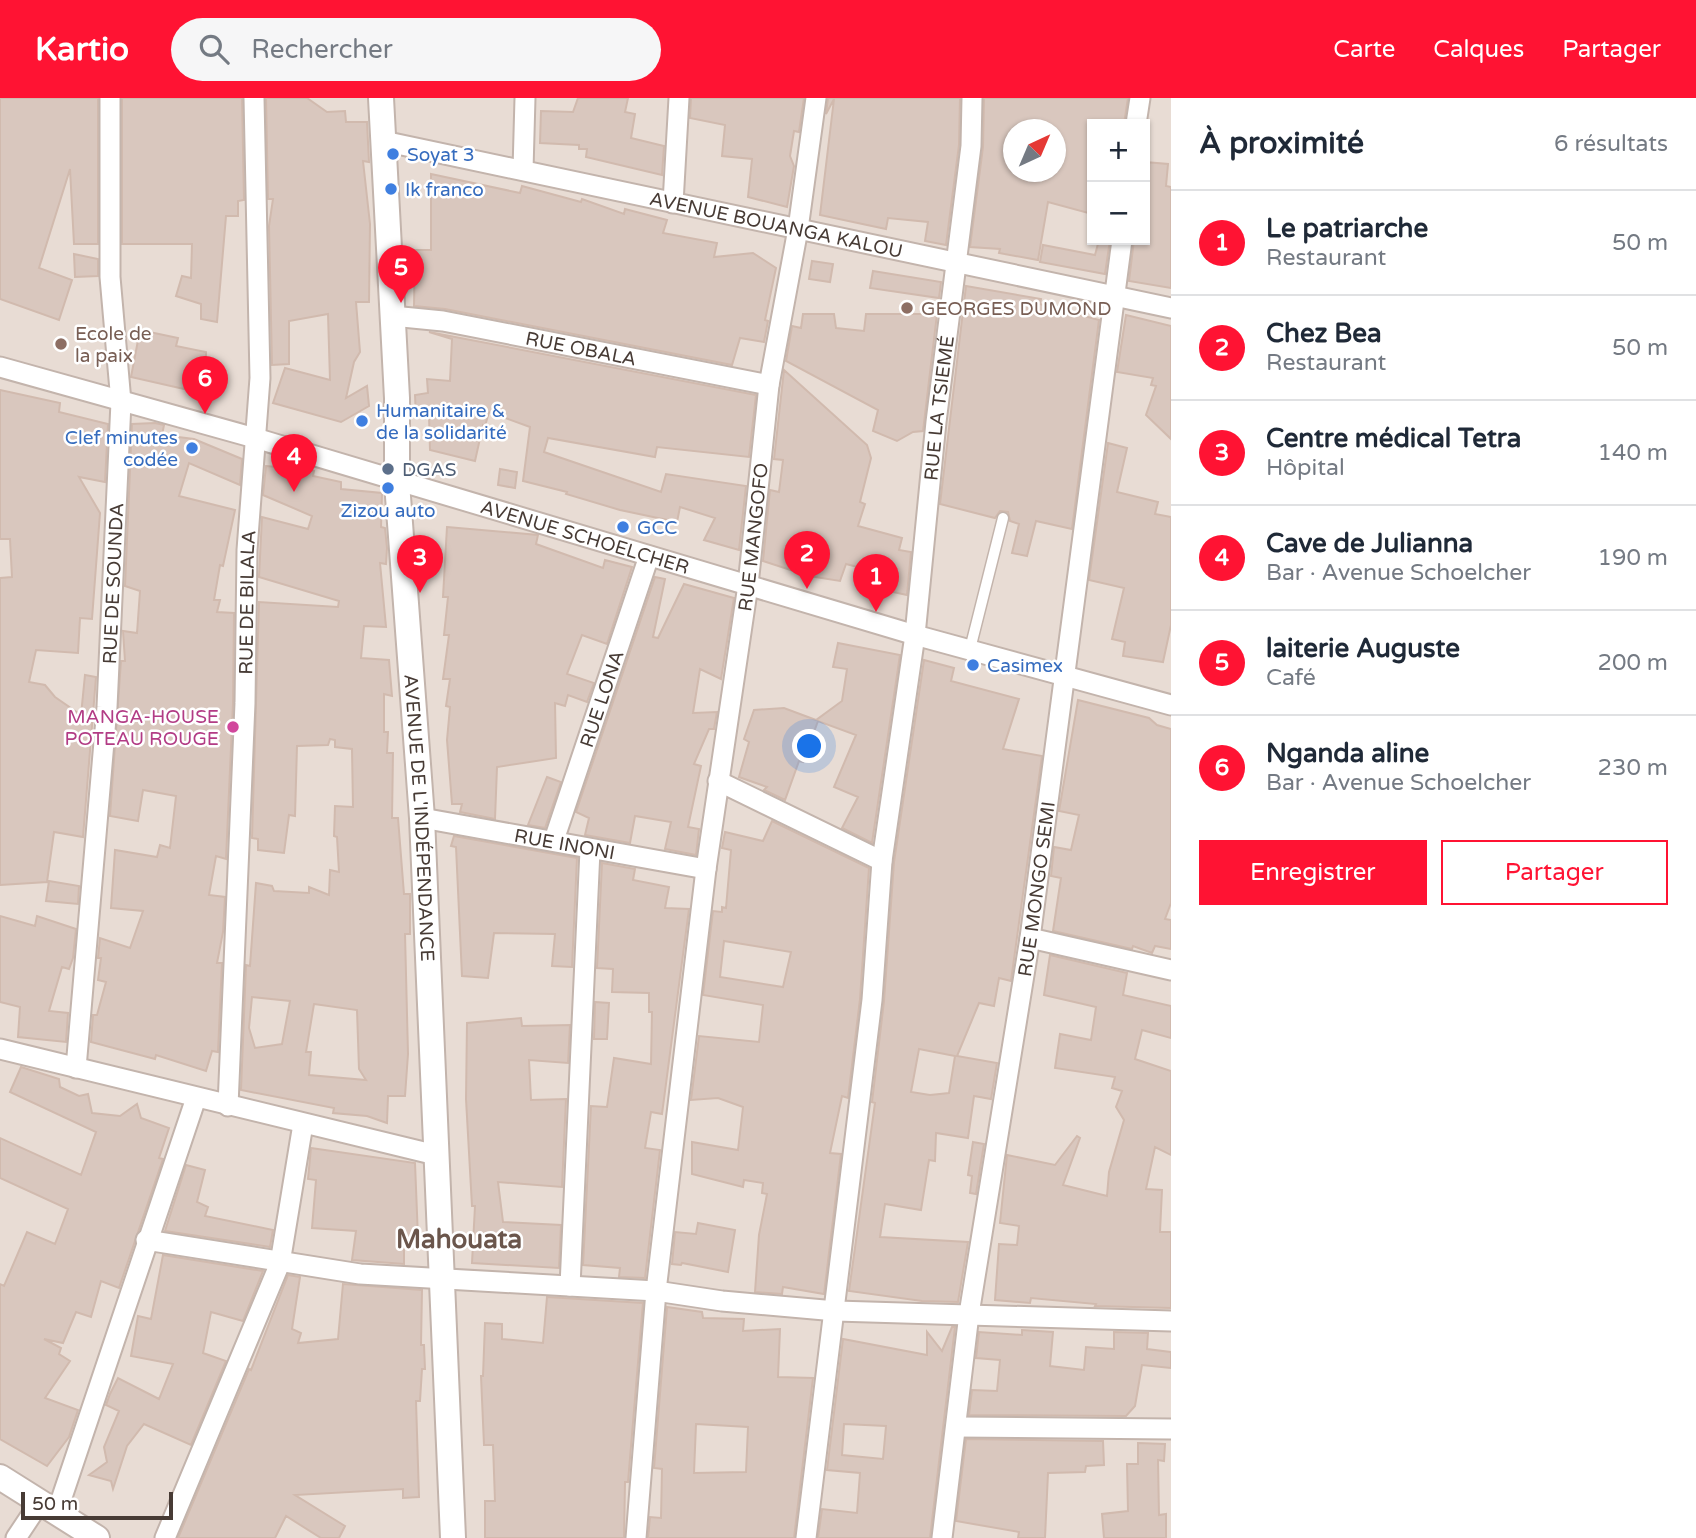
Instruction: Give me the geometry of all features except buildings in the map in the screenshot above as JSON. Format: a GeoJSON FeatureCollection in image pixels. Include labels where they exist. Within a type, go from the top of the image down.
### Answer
{"type":"FeatureCollection","features":[{"type":"Feature","properties":{"kind":"street","name":"RUE DE SOUNDA"},"geometry":{"type":"LineString","coordinates":[[76,1068],[107,707],[121,402],[110,277],[110,98]]}},
{"type":"Feature","properties":{"kind":"street","name":"RUE DE BILALA"},"geometry":{"type":"LineString","coordinates":[[228,1106],[244,703],[247,550],[260,378],[260,315],[254,199],[254,98]]}},
{"type":"Feature","properties":{"kind":"street","name":"AVENUE DE L'INDÉPENDANCE"},"geometry":{"type":"LineString","coordinates":[[381,98],[397,483],[422,818],[453,1538]]}},
{"type":"Feature","properties":{"kind":"street"},"geometry":{"type":"LineString","coordinates":[[523,170],[525,98]]}},
{"type":"Feature","properties":{"kind":"street"},"geometry":{"type":"LineString","coordinates":[[673,203],[679,98]]}},
{"type":"Feature","properties":{"kind":"street","name":"RUE MANGOFO"},"geometry":{"type":"LineString","coordinates":[[636,1538],[656,1291],[706,869],[748,586],[769,385],[798,229],[816,98]]}},
{"type":"Feature","properties":{"kind":"street","name":"RUE LA TSIEMÉ"},"geometry":{"type":"LineString","coordinates":[[806,1538],[836,1311],[872,1000],[883,861],[915,635],[971,146],[972,98]]}},
{"type":"Feature","properties":{"kind":"street"},"geometry":{"type":"LineString","coordinates":[[1137,119],[1140,98]]}},
{"type":"Feature","properties":{"kind":"street","name":"AVENUE BOUANGA KALOU"},"geometry":{"type":"LineString","coordinates":[[383,141],[1171,308]]}},
{"type":"Feature","properties":{"kind":"street","name":"RUE MONGO SEMI"},"geometry":{"type":"LineString","coordinates":[[942,1538],[969,1314],[1030,938],[1121,245]]}},
{"type":"Feature","properties":{"kind":"street","name":"RUE OBALA"},"geometry":{"type":"LineString","coordinates":[[392,316],[443,321],[769,385]]}},
{"type":"Feature","properties":{"kind":"street","name":"AVENUE SCHOELCHER"},"geometry":{"type":"LineString","coordinates":[[0,367],[255,438],[397,483],[915,635],[1063,673],[1171,705]]}},
{"type":"Feature","properties":{"kind":"street","name":"RUE LONA"},"geometry":{"type":"LineString","coordinates":[[554,840],[649,556]]}},
{"type":"Feature","properties":{"kind":"street"},"geometry":{"type":"LineString","coordinates":[[718,781],[883,861]]}},
{"type":"Feature","properties":{"kind":"street","name":"RUE INONI"},"geometry":{"type":"LineString","coordinates":[[422,818],[706,869]]}},
{"type":"Feature","properties":{"kind":"street"},"geometry":{"type":"LineString","coordinates":[[569,1286],[590,849]]}},
{"type":"Feature","properties":{"kind":"street"},"geometry":{"type":"LineString","coordinates":[[1030,938],[1171,970]]}},
{"type":"Feature","properties":{"kind":"street"},"geometry":{"type":"LineString","coordinates":[[0,1049],[436,1155]]}},
{"type":"Feature","properties":{"kind":"street"},"geometry":{"type":"LineString","coordinates":[[16,1538],[49,1507],[196,1098]]}},
{"type":"Feature","properties":{"kind":"street"},"geometry":{"type":"LineString","coordinates":[[165,1538],[280,1263],[303,1124]]}},
{"type":"Feature","properties":{"kind":"street"},"geometry":{"type":"LineString","coordinates":[[146,1240],[360,1274],[656,1291],[722,1301],[836,1311],[1171,1321]]}},
{"type":"Feature","properties":{"kind":"street"},"geometry":{"type":"LineString","coordinates":[[957,1427],[1171,1429]]}},
{"type":"Feature","properties":{"kind":"street"},"geometry":{"type":"LineString","coordinates":[[0,1477],[97,1538]]}},
{"type":"Feature","properties":{"kind":"lane"},"geometry":{"type":"LineString","coordinates":[[971,649],[1003,518]]}},
{"type":"Feature","properties":{"kind":"shaded area"},"geometry":{"type":"Polygon","coordinates":[[[0,98],[1171,98],[1171,1538],[0,1538],[0,98]]]}},
{"type":"Feature","properties":{"kind":"place","name":"Soyat 3"},"geometry":{"type":"Point","coordinates":[393,154]}},
{"type":"Feature","properties":{"kind":"place","name":"Ik franco"},"geometry":{"type":"Point","coordinates":[391,189]}},
{"type":"Feature","properties":{"kind":"place","name":"laiterie Auguste"},"geometry":{"type":"Point","coordinates":[401,303]}},
{"type":"Feature","properties":{"kind":"place","name":"GEORGES DUMOND"},"geometry":{"type":"Point","coordinates":[907,308]}},
{"type":"Feature","properties":{"kind":"place","name":"Ecole de la paix"},"geometry":{"type":"Point","coordinates":[61,344]}},
{"type":"Feature","properties":{"kind":"place","name":"Nganda aline"},"geometry":{"type":"Point","coordinates":[205,414]}},
{"type":"Feature","properties":{"kind":"place","name":"Humanitaire & de la solidarité"},"geometry":{"type":"Point","coordinates":[362,421]}},
{"type":"Feature","properties":{"kind":"place","name":"Clef minutes codée"},"geometry":{"type":"Point","coordinates":[192,448]}},
{"type":"Feature","properties":{"kind":"place","name":"DGAS"},"geometry":{"type":"Point","coordinates":[388,469]}},
{"type":"Feature","properties":{"kind":"place","name":"Zizou auto"},"geometry":{"type":"Point","coordinates":[388,488]}},
{"type":"Feature","properties":{"kind":"place","name":"Cave de Julianna"},"geometry":{"type":"Point","coordinates":[294,492]}},
{"type":"Feature","properties":{"kind":"place","name":"GCC"},"geometry":{"type":"Point","coordinates":[623,527]}},
{"type":"Feature","properties":{"kind":"place","name":"Chez Bea"},"geometry":{"type":"Point","coordinates":[807,589]}},
{"type":"Feature","properties":{"kind":"place","name":"Centre médical Tetra"},"geometry":{"type":"Point","coordinates":[420,593]}},
{"type":"Feature","properties":{"kind":"place","name":"Le patriarche"},"geometry":{"type":"Point","coordinates":[876,612]}},
{"type":"Feature","properties":{"kind":"place","name":"Casimex"},"geometry":{"type":"Point","coordinates":[973,665]}},
{"type":"Feature","properties":{"kind":"place","name":"MANGA-HOUSE POTEAU ROUGE"},"geometry":{"type":"Point","coordinates":[233,727]}},
{"type":"Feature","properties":{"kind":"district","name":"Mahouata"},"geometry":{"type":"Point","coordinates":[459,1239]}}]}
